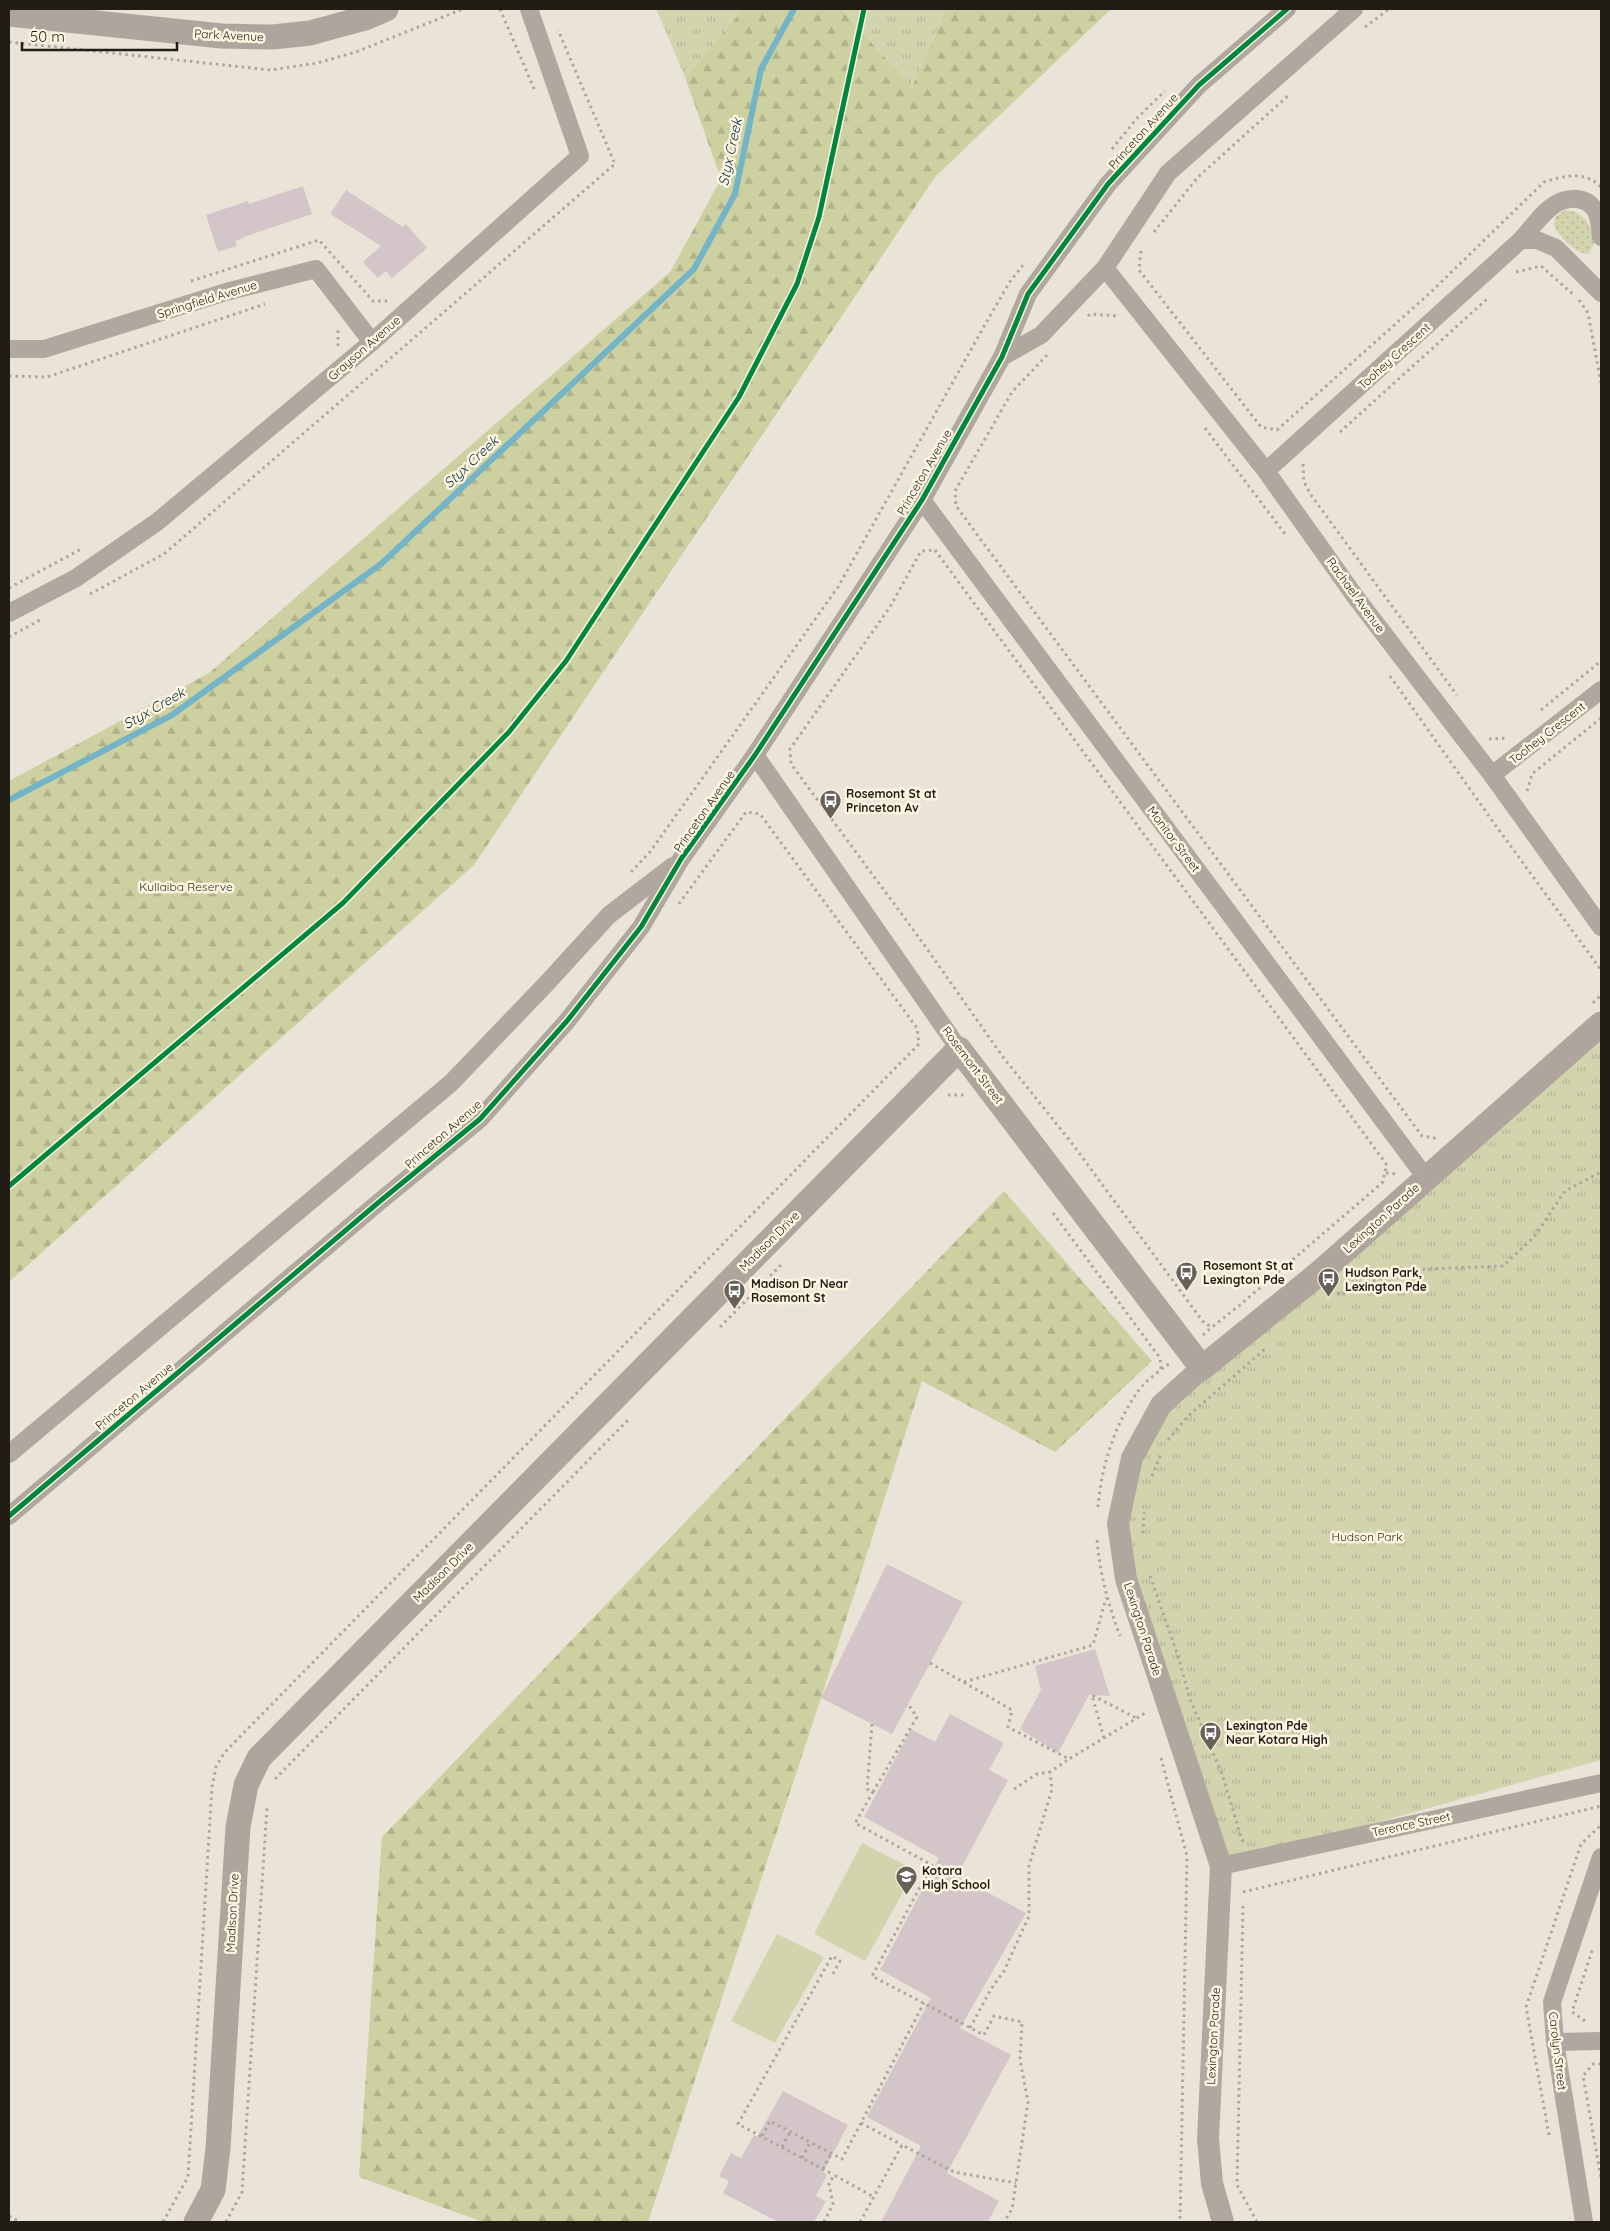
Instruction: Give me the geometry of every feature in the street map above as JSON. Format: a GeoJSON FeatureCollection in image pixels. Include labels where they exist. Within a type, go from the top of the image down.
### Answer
{"type":"FeatureCollection","features":[{"type":"Feature","properties":{"kind":"main road","name":"Park Avenue"},"geometry":{"type":"LineString","coordinates":[[9,14],[222,36],[273,37],[310,33],[365,18],[386,9]]}},
{"type":"Feature","properties":{"kind":"main road","name":"Lexington Parade"},"geometry":{"type":"LineString","coordinates":[[1202,1368],[1326,1286],[1426,1178],[1594,1016]]}},
{"type":"Feature","properties":{"kind":"main road","name":"Rosemont Street"},"geometry":{"type":"LineString","coordinates":[[959,1049],[1202,1368]]}},
{"type":"Feature","properties":{"kind":"main road","name":"Madison Drive"},"geometry":{"type":"LineString","coordinates":[[196,2222],[213,2190],[218,2148],[238,1826],[246,1785],[259,1758],[959,1049]]}},
{"type":"Feature","properties":{"kind":"street","name":"Grayson Avenue"},"geometry":{"type":"LineString","coordinates":[[9,613],[76,578],[157,522],[372,342],[580,156],[529,9]]}},
{"type":"Feature","properties":{"kind":"street","name":"Princeton Avenue"},"geometry":{"type":"LineString","coordinates":[[9,1516],[379,1202],[480,1119],[567,1021],[641,927],[681,859],[755,755],[922,500],[1002,357],[1028,294],[1108,184],[1199,85],[1287,9]]}},
{"type":"Feature","properties":{"kind":"street"},"geometry":{"type":"LineString","coordinates":[[1002,357],[1041,335],[1105,268],[1168,173],[1354,9]]}},
{"type":"Feature","properties":{"kind":"street","name":"Toohey Crescent"},"geometry":{"type":"LineString","coordinates":[[1266,470],[1521,240],[1550,208],[1564,199],[1576,198],[1588,203],[1595,210],[1601,237]]}},
{"type":"Feature","properties":{"kind":"street"},"geometry":{"type":"LineString","coordinates":[[1521,240],[1537,240],[1556,248],[1601,293]]}},
{"type":"Feature","properties":{"kind":"street","name":"Rachael Avenue"},"geometry":{"type":"LineString","coordinates":[[1105,268],[1266,470],[1357,598],[1492,776],[1601,927]]}},
{"type":"Feature","properties":{"kind":"street","name":"Springfield Avenue"},"geometry":{"type":"LineString","coordinates":[[9,349],[44,349],[226,292],[316,269],[372,342]]}},
{"type":"Feature","properties":{"kind":"street","name":"Monitor Street"},"geometry":{"type":"LineString","coordinates":[[922,500],[1426,1178]]}},
{"type":"Feature","properties":{"kind":"street","name":"Toohey Crescent"},"geometry":{"type":"LineString","coordinates":[[1492,776],[1601,690]]}},
{"type":"Feature","properties":{"kind":"street","name":"Rosemont Street"},"geometry":{"type":"LineString","coordinates":[[755,755],[959,1049]]}},
{"type":"Feature","properties":{"kind":"street","name":"Princeton Avenue"},"geometry":{"type":"LineString","coordinates":[[9,1454],[451,1083],[547,984],[609,915],[681,859]]}},
{"type":"Feature","properties":{"kind":"street","name":"Lexington Parade"},"geometry":{"type":"LineString","coordinates":[[1202,1368],[1161,1405],[1148,1428],[1132,1458],[1118,1523],[1126,1579],[1221,1866],[1208,2139],[1212,2183],[1223,2222]]}},
{"type":"Feature","properties":{"kind":"street","name":"Terence Street"},"geometry":{"type":"LineString","coordinates":[[1221,1866],[1601,1782]]}},
{"type":"Feature","properties":{"kind":"street","name":"Carolyn Street"},"geometry":{"type":"LineString","coordinates":[[1584,2222],[1555,2042],[1552,2002],[1601,1857]]}},
{"type":"Feature","properties":{"kind":"street"},"geometry":{"type":"LineString","coordinates":[[1555,2042],[1601,2041]]}},
{"type":"Feature","properties":{"kind":"path"},"geometry":{"type":"LineString","coordinates":[[500,9],[538,98]]}},
{"type":"Feature","properties":{"kind":"path"},"geometry":{"type":"LineString","coordinates":[[1359,32],[1389,9]]}},
{"type":"Feature","properties":{"kind":"path"},"geometry":{"type":"LineString","coordinates":[[1150,238],[1198,177],[1294,90]]}},
{"type":"Feature","properties":{"kind":"path"},"geometry":{"type":"LineString","coordinates":[[1106,156],[1138,117],[1166,91]]}},
{"type":"Feature","properties":{"kind":"path"},"geometry":{"type":"LineString","coordinates":[[1144,245],[1140,252],[1139,270],[1261,427],[1277,430],[1431,292],[1544,182],[1563,176],[1582,176],[1596,182],[1601,187]]}},
{"type":"Feature","properties":{"kind":"path"},"geometry":{"type":"LineString","coordinates":[[183,284],[319,240],[373,301],[389,301],[396,295]]}},
{"type":"Feature","properties":{"kind":"path"},"geometry":{"type":"LineString","coordinates":[[630,873],[650,852],[838,587],[1004,291],[1027,260]]}},
{"type":"Feature","properties":{"kind":"path"},"geometry":{"type":"LineString","coordinates":[[1510,277],[1518,271],[1541,266],[1579,300],[1588,313],[1601,383]]}},
{"type":"Feature","properties":{"kind":"path"},"geometry":{"type":"LineString","coordinates":[[1336,436],[1489,297]]}},
{"type":"Feature","properties":{"kind":"path"},"geometry":{"type":"LineString","coordinates":[[9,376],[47,377],[273,301]]}},
{"type":"Feature","properties":{"kind":"path"},"geometry":{"type":"LineString","coordinates":[[1083,320],[1090,314],[1118,316],[1124,324]]}},
{"type":"Feature","properties":{"kind":"path"},"geometry":{"type":"LineString","coordinates":[[331,352],[338,346],[338,329]]}},
{"type":"Feature","properties":{"kind":"path"},"geometry":{"type":"LineString","coordinates":[[1049,352],[1012,392],[955,492],[956,506],[1422,1136],[1435,1138],[1442,1132]]}},
{"type":"Feature","properties":{"kind":"path"},"geometry":{"type":"LineString","coordinates":[[1201,422],[1288,538]]}},
{"type":"Feature","properties":{"kind":"path"},"geometry":{"type":"LineString","coordinates":[[1309,459],[1302,465],[1304,482],[1311,495],[1463,703]]}},
{"type":"Feature","properties":{"kind":"path"},"geometry":{"type":"LineString","coordinates":[[9,588],[86,546]]}},
{"type":"Feature","properties":{"kind":"path"},"geometry":{"type":"LineString","coordinates":[[935,550],[1387,1165],[1386,1173],[1382,1184],[1246,1300],[1212,1326],[1204,1323],[1071,1142],[1003,1057],[920,939],[791,764],[790,749],[890,606],[921,551],[935,550]]}},
{"type":"Feature","properties":{"kind":"path"},"geometry":{"type":"LineString","coordinates":[[1536,714],[1601,661]]}},
{"type":"Feature","properties":{"kind":"path"},"geometry":{"type":"LineString","coordinates":[[1386,671],[1507,842],[1601,970]]}},
{"type":"Feature","properties":{"kind":"path"},"geometry":{"type":"LineString","coordinates":[[1526,793],[1532,774],[1601,718]]}},
{"type":"Feature","properties":{"kind":"path"},"geometry":{"type":"LineString","coordinates":[[1483,732],[1488,739],[1508,737]]}},
{"type":"Feature","properties":{"kind":"path"},"geometry":{"type":"LineString","coordinates":[[163,2222],[188,2177],[212,1787],[216,1767],[224,1753],[919,1044],[917,1028],[760,814],[746,812],[674,910]]}},
{"type":"Feature","properties":{"kind":"path"},"geometry":{"type":"LineString","coordinates":[[1594,1016],[1601,995]]}},
{"type":"Feature","properties":{"kind":"path"},"geometry":{"type":"LineString","coordinates":[[942,1100],[949,1094],[966,1095],[972,1103]]}},
{"type":"Feature","properties":{"kind":"path"},"geometry":{"type":"LineString","coordinates":[[1326,1286],[1340,1295],[1401,1270],[1503,1266],[1534,1237],[1565,1191],[1601,1172]]}},
{"type":"Feature","properties":{"kind":"path"},"geometry":{"type":"LineString","coordinates":[[1386,1173],[1398,1174]]}},
{"type":"Feature","properties":{"kind":"path"},"geometry":{"type":"LineString","coordinates":[[1048,1206],[1160,1358],[1161,1369]]}},
{"type":"Feature","properties":{"kind":"path"},"geometry":{"type":"LineString","coordinates":[[714,1333],[789,1256]]}},
{"type":"Feature","properties":{"kind":"path"},"geometry":{"type":"LineString","coordinates":[[1150,1485],[1161,1454],[1170,1437],[1188,1416],[1271,1343]]}},
{"type":"Feature","properties":{"kind":"path"},"geometry":{"type":"LineString","coordinates":[[268,1786],[632,1416]]}},
{"type":"Feature","properties":{"kind":"path"},"geometry":{"type":"LineString","coordinates":[[1143,1538],[1144,1511]]}},
{"type":"Feature","properties":{"kind":"path"},"geometry":{"type":"LineString","coordinates":[[1148,1571],[1178,1656],[1190,1699],[1222,1774],[1242,1840],[1248,1844]]}},
{"type":"Feature","properties":{"kind":"path"},"geometry":{"type":"LineString","coordinates":[[963,1682],[1093,1645],[1106,1598]]}},
{"type":"Feature","properties":{"kind":"path"},"geometry":{"type":"LineString","coordinates":[[930,1663],[1012,1710],[1008,1727],[1069,1759]]}},
{"type":"Feature","properties":{"kind":"path"},"geometry":{"type":"LineString","coordinates":[[1104,1738],[1092,1695],[1137,1718]]}},
{"type":"Feature","properties":{"kind":"path"},"geometry":{"type":"LineString","coordinates":[[908,1704],[917,1717],[855,1823],[932,1865],[872,1976],[984,2035],[994,2016],[1022,2022],[1020,2060],[1028,2102],[1012,2209],[1004,2222]]}},
{"type":"Feature","properties":{"kind":"path"},"geometry":{"type":"LineString","coordinates":[[1014,1789],[1037,1774],[1050,1772],[1148,1712],[1151,1721]]}},
{"type":"Feature","properties":{"kind":"path"},"geometry":{"type":"LineString","coordinates":[[872,1724],[867,1789],[873,1792]]}},
{"type":"Feature","properties":{"kind":"path"},"geometry":{"type":"LineString","coordinates":[[1158,1750],[1187,1856],[1180,2222]]}},
{"type":"Feature","properties":{"kind":"path"},"geometry":{"type":"LineString","coordinates":[[970,2028],[991,1989],[1004,1971],[1029,1916],[1029,1866],[1052,1789],[1050,1772]]}},
{"type":"Feature","properties":{"kind":"path"},"geometry":{"type":"LineString","coordinates":[[226,2222],[242,2192],[267,1806]]}},
{"type":"Feature","properties":{"kind":"path"},"geometry":{"type":"LineString","coordinates":[[1257,2222],[1237,2185],[1243,1890],[1601,1806]]}},
{"type":"Feature","properties":{"kind":"path"},"geometry":{"type":"LineString","coordinates":[[1592,2020],[1584,2021],[1572,2012],[1593,1947]]}},
{"type":"Feature","properties":{"kind":"path"},"geometry":{"type":"LineString","coordinates":[[833,1974],[840,1961],[832,1956],[738,2124],[874,2197]]}},
{"type":"Feature","properties":{"kind":"path"},"geometry":{"type":"LineString","coordinates":[[762,2136],[770,2121],[842,2159],[924,2003]]}},
{"type":"Feature","properties":{"kind":"path"},"geometry":{"type":"LineString","coordinates":[[1601,2064],[1593,2064],[1583,2076],[1601,2178]]}},
{"type":"Feature","properties":{"kind":"path"},"geometry":{"type":"LineString","coordinates":[[861,2123],[954,2172],[1016,2183]]}},
{"type":"Feature","properties":{"kind":"path"},"geometry":{"type":"LineString","coordinates":[[782,2147],[790,2132]]}},
{"type":"Feature","properties":{"kind":"path"},"geometry":{"type":"LineString","coordinates":[[802,2158],[810,2143]]}},
{"type":"Feature","properties":{"kind":"path"},"geometry":{"type":"LineString","coordinates":[[860,2222],[902,2145]]}},
{"type":"Feature","properties":{"kind":"path"},"geometry":{"type":"LineString","coordinates":[[823,2169],[831,2154]]}},
{"type":"Feature","properties":{"kind":"path"},"geometry":{"type":"LineString","coordinates":[[824,2222],[833,2204],[829,2184],[834,2175]]}},
{"type":"Feature","properties":{"kind":"path"},"geometry":{"type":"LineString","coordinates":[[9,2216],[20,2222]]}},
{"type":"Feature","properties":{"kind":"green space"},"geometry":{"type":"Polygon","coordinates":[[[656,9],[743,9],[685,77],[656,9]]]}},
{"type":"Feature","properties":{"kind":"green space","name":"Kullaiba Reserve"},"geometry":{"type":"Polygon","coordinates":[[[743,9],[841,9],[912,87],[946,9],[1111,9],[935,177],[474,865],[9,1282],[9,781],[209,673],[670,272],[721,179],[685,77],[743,9]]]}},
{"type":"Feature","properties":{"kind":"green space"},"geometry":{"type":"Polygon","coordinates":[[[841,9],[946,9],[912,87],[841,9]]]}},
{"type":"Feature","properties":{"kind":"green space"},"geometry":{"type":"Polygon","coordinates":[[[1565,210],[1582,216],[1591,229],[1595,241],[1589,254],[1574,248],[1554,227],[1555,217],[1565,210]]]}},
{"type":"Feature","properties":{"kind":"green space","name":"Hudson Park"},"geometry":{"type":"Polygon","coordinates":[[[1601,1024],[1601,1760],[1221,1866],[1118,1523],[1161,1405],[1601,1024]]]}},
{"type":"Feature","properties":{"kind":"green space"},"geometry":{"type":"Polygon","coordinates":[[[1004,1191],[1152,1361],[1055,1452],[922,1381],[821,1698],[648,2222],[483,2222],[359,2177],[382,1837],[1004,1191]]]}},
{"type":"Feature","properties":{"kind":"green space"},"geometry":{"type":"Polygon","coordinates":[[[862,1843],[915,1870],[865,1961],[814,1934],[862,1843]]]}},
{"type":"Feature","properties":{"kind":"green space"},"geometry":{"type":"Polygon","coordinates":[[[777,1934],[824,1957],[775,2043],[731,2021],[777,1934]]]}},
{"type":"Feature","properties":{"kind":"building"},"geometry":{"type":"Polygon","coordinates":[[[303,186],[312,214],[244,237],[235,241],[237,246],[218,252],[206,215],[248,201],[249,204],[303,186]]]}},
{"type":"Feature","properties":{"kind":"building"},"geometry":{"type":"Polygon","coordinates":[[[346,190],[403,227],[406,224],[427,248],[392,278],[386,271],[378,278],[363,262],[381,246],[330,214],[346,190]]]}},
{"type":"Feature","properties":{"kind":"building"},"geometry":{"type":"Polygon","coordinates":[[[887,1564],[963,1602],[892,1734],[821,1698],[887,1564]]]}},
{"type":"Feature","properties":{"kind":"building"},"geometry":{"type":"Polygon","coordinates":[[[1095,1649],[1110,1696],[1089,1695],[1058,1753],[1020,1729],[1041,1690],[1035,1666],[1095,1649]]]}},
{"type":"Feature","properties":{"kind":"building"},"geometry":{"type":"Polygon","coordinates":[[[950,1714],[1004,1743],[989,1770],[1008,1780],[957,1876],[1026,1913],[960,2028],[1011,2055],[947,2173],[999,2201],[988,2222],[881,2222],[921,2146],[867,2117],[931,1998],[880,1970],[939,1858],[864,1817],[911,1729],[935,1742],[950,1714]]]}},
{"type":"Feature","properties":{"kind":"building"},"geometry":{"type":"Polygon","coordinates":[[[783,2091],[848,2125],[823,2172],[827,2175],[816,2196],[826,2201],[814,2222],[778,2222],[723,2193],[729,2181],[719,2176],[731,2153],[741,2158],[754,2135],[757,2137],[783,2091]]]}},
{"type":"Feature","properties":{"kind":"waterway","name":"Styx Creek"},"geometry":{"type":"LineString","coordinates":[[9,800],[172,715],[381,564],[694,269],[735,194],[761,69],[794,9]]}},
{"type":"Feature","properties":{"kind":"cycle path"},"geometry":{"type":"LineString","coordinates":[[9,1186],[343,903],[509,732],[566,661],[739,397],[797,284],[819,217],[864,9]]}},
{"type":"Feature","properties":{"kind":"cycle path"},"geometry":{"type":"LineString","coordinates":[[9,1516],[379,1202],[480,1119],[567,1021],[641,927],[681,859],[755,755],[922,500],[1002,357],[1028,294],[1108,184],[1199,85],[1287,9]]}},
{"type":"Feature","properties":{"kind":"place","name":"Rosemont St at Princeton Av"},"geometry":{"type":"Point","coordinates":[830,819]}},
{"type":"Feature","properties":{"kind":"place","name":"Rosemont St at Lexington Pde"},"geometry":{"type":"Point","coordinates":[1187,1291]}},
{"type":"Feature","properties":{"kind":"place","name":"Hudson Park, Lexington Pde"},"geometry":{"type":"Point","coordinates":[1329,1298]}},
{"type":"Feature","properties":{"kind":"place","name":"Madison Dr Near Rosemont St"},"geometry":{"type":"Point","coordinates":[735,1309]}},
{"type":"Feature","properties":{"kind":"place","name":"Lexington Pde Near Kotara High"},"geometry":{"type":"Point","coordinates":[1210,1751]}},
{"type":"Feature","properties":{"kind":"place","name":"Kotara High School"},"geometry":{"type":"Point","coordinates":[906,1896]}}]}
